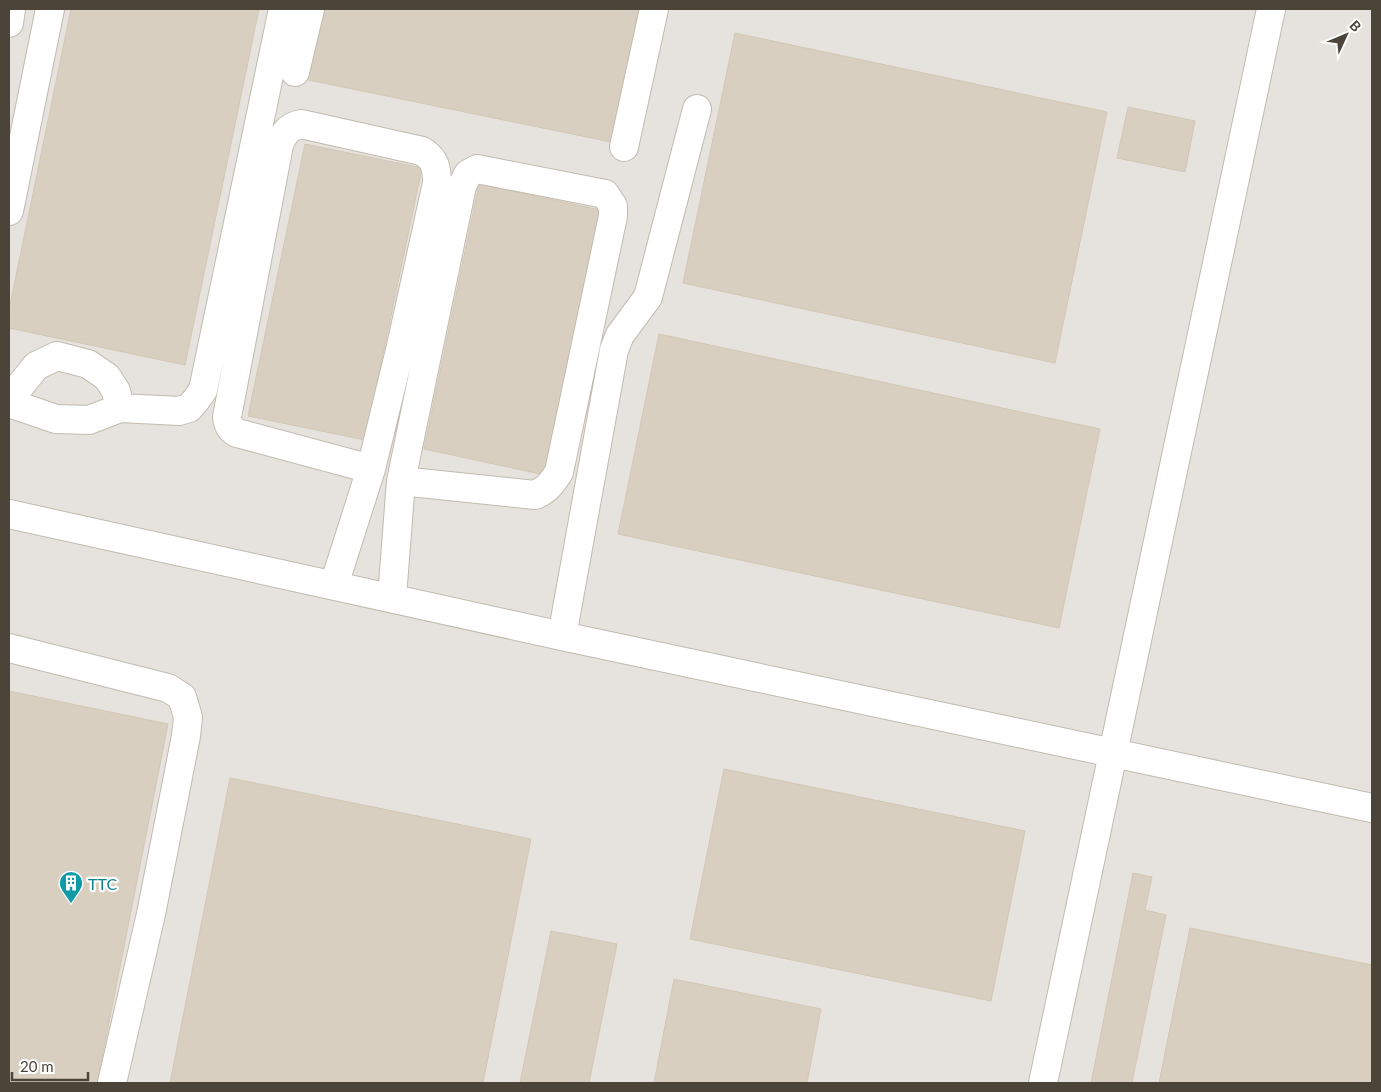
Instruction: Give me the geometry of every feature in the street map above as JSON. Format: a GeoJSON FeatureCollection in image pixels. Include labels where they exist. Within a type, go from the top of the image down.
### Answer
{"type":"FeatureCollection","features":[{"type":"Feature","properties":{"kind":"street"},"geometry":{"type":"LineString","coordinates":[[9,23],[12,9]]}},
{"type":"Feature","properties":{"kind":"street"},"geometry":{"type":"LineString","coordinates":[[9,210],[50,9]]}},
{"type":"Feature","properties":{"kind":"street"},"geometry":{"type":"LineString","coordinates":[[120,408],[116,391],[107,377],[88,364],[57,356],[36,366],[9,401],[56,419],[89,420],[120,408],[179,411],[188,408],[203,390],[283,9]]}},
{"type":"Feature","properties":{"kind":"street"},"geometry":{"type":"LineString","coordinates":[[295,72],[310,9]]}},
{"type":"Feature","properties":{"kind":"street"},"geometry":{"type":"LineString","coordinates":[[624,147],[654,9]]}},
{"type":"Feature","properties":{"kind":"street"},"geometry":{"type":"LineString","coordinates":[[1043,1083],[1271,9]]}},
{"type":"Feature","properties":{"kind":"street"},"geometry":{"type":"LineString","coordinates":[[562,636],[614,350],[620,335],[648,297],[697,109]]}},
{"type":"Feature","properties":{"kind":"street"},"geometry":{"type":"LineString","coordinates":[[334,585],[371,469],[401,346],[437,183],[437,169],[432,157],[422,151],[301,124],[290,127],[283,135],[279,145],[227,417],[228,424],[231,430],[237,433],[371,469]]}},
{"type":"Feature","properties":{"kind":"street"},"geometry":{"type":"LineString","coordinates":[[392,597],[401,480],[462,186],[468,174],[477,169],[600,192],[608,198],[613,206],[613,216],[559,472],[553,482],[546,491],[535,495],[401,480]]}},
{"type":"Feature","properties":{"kind":"street"},"geometry":{"type":"LineString","coordinates":[[401,346],[427,353]]}},
{"type":"Feature","properties":{"kind":"street"},"geometry":{"type":"LineString","coordinates":[[9,514],[562,636],[1372,808]]}},
{"type":"Feature","properties":{"kind":"street"},"geometry":{"type":"LineString","coordinates":[[9,648],[168,688],[182,697],[188,716],[186,736],[151,914],[112,1083]]}},
{"type":"Feature","properties":{"kind":"shaded area"},"geometry":{"type":"Polygon","coordinates":[[[9,9],[1372,9],[1372,1083],[9,1083],[9,9]]]}},
{"type":"Feature","properties":{"kind":"building"},"geometry":{"type":"Polygon","coordinates":[[[71,9],[259,9],[185,365],[9,328],[9,310],[71,9]]]}},
{"type":"Feature","properties":{"kind":"building"},"geometry":{"type":"Polygon","coordinates":[[[314,9],[639,9],[611,142],[299,78],[314,9]]]}},
{"type":"Feature","properties":{"kind":"building"},"geometry":{"type":"Polygon","coordinates":[[[735,33],[1107,112],[1055,363],[683,283],[735,33]]]}},
{"type":"Feature","properties":{"kind":"building"},"geometry":{"type":"Polygon","coordinates":[[[1128,107],[1195,121],[1185,172],[1117,158],[1128,107]]]}},
{"type":"Feature","properties":{"kind":"building"},"geometry":{"type":"Polygon","coordinates":[[[305,144],[422,168],[365,440],[248,416],[305,144]]]}},
{"type":"Feature","properties":{"kind":"building"},"geometry":{"type":"Polygon","coordinates":[[[479,184],[600,210],[545,475],[424,449],[479,184]]]}},
{"type":"Feature","properties":{"kind":"building"},"geometry":{"type":"Polygon","coordinates":[[[659,334],[1100,429],[1059,628],[618,534],[659,334]]]}},
{"type":"Feature","properties":{"kind":"building","name":"TTC"},"geometry":{"type":"Polygon","coordinates":[[[9,691],[168,724],[97,1083],[9,1083],[9,691]]]}},
{"type":"Feature","properties":{"kind":"building"},"geometry":{"type":"Polygon","coordinates":[[[724,769],[1025,831],[991,1001],[690,939],[724,769]]]}},
{"type":"Feature","properties":{"kind":"building"},"geometry":{"type":"Polygon","coordinates":[[[230,778],[531,839],[483,1083],[170,1083],[230,778]]]}},
{"type":"Feature","properties":{"kind":"building"},"geometry":{"type":"Polygon","coordinates":[[[1133,873],[1152,877],[1145,910],[1166,915],[1132,1083],[1091,1083],[1133,873]]]}},
{"type":"Feature","properties":{"kind":"building"},"geometry":{"type":"Polygon","coordinates":[[[1190,928],[1372,965],[1372,1083],[1159,1083],[1190,928]]]}},
{"type":"Feature","properties":{"kind":"building"},"geometry":{"type":"Polygon","coordinates":[[[551,931],[617,944],[589,1083],[520,1083],[551,931]]]}},
{"type":"Feature","properties":{"kind":"building"},"geometry":{"type":"Polygon","coordinates":[[[674,979],[821,1009],[807,1083],[654,1083],[674,979]]]}},
{"type":"Feature","properties":{"kind":"place","name":"TTC"},"geometry":{"type":"Point","coordinates":[71,904]}}]}
